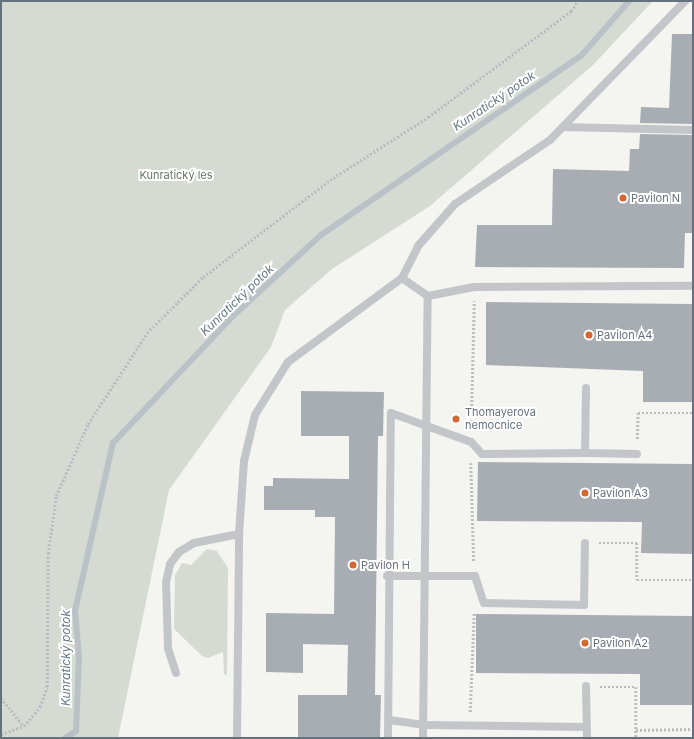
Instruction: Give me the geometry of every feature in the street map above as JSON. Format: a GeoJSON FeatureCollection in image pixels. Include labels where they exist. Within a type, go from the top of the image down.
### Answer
{"type":"FeatureCollection","features":[{"type":"Feature","properties":{"kind":"lane"},"geometry":{"type":"LineString","coordinates":[[237,738],[239,534],[244,461],[255,415],[288,362],[402,278],[418,246],[455,204],[550,140],[685,1]]}},
{"type":"Feature","properties":{"kind":"lane"},"geometry":{"type":"LineString","coordinates":[[563,127],[693,130]]}},
{"type":"Feature","properties":{"kind":"lane"},"geometry":{"type":"LineString","coordinates":[[402,278],[428,296],[474,287],[693,286]]}},
{"type":"Feature","properties":{"kind":"lane"},"geometry":{"type":"LineString","coordinates":[[423,738],[428,296]]}},
{"type":"Feature","properties":{"kind":"lane"},"geometry":{"type":"LineString","coordinates":[[585,453],[586,388]]}},
{"type":"Feature","properties":{"kind":"lane"},"geometry":{"type":"LineString","coordinates":[[388,738],[388,576],[391,413],[427,424],[471,442],[482,454],[637,454]]}},
{"type":"Feature","properties":{"kind":"lane"},"geometry":{"type":"LineString","coordinates":[[176,673],[168,648],[166,582],[170,564],[179,552],[194,543],[239,534]]}},
{"type":"Feature","properties":{"kind":"lane"},"geometry":{"type":"LineString","coordinates":[[388,576],[475,576],[484,603],[584,605],[585,543]]}},
{"type":"Feature","properties":{"kind":"lane"},"geometry":{"type":"LineString","coordinates":[[586,686],[587,738]]}},
{"type":"Feature","properties":{"kind":"lane"},"geometry":{"type":"LineString","coordinates":[[389,720],[424,725],[468,727],[586,727]]}},
{"type":"Feature","properties":{"kind":"path"},"geometry":{"type":"LineString","coordinates":[[1,734],[24,726],[40,707],[47,687],[48,554],[56,496],[88,424],[147,333],[203,277],[333,178],[428,117],[559,20],[578,1]]}},
{"type":"Feature","properties":{"kind":"path"},"geometry":{"type":"LineString","coordinates":[[474,287],[471,442],[475,576]]}},
{"type":"Feature","properties":{"kind":"path"},"geometry":{"type":"LineString","coordinates":[[637,454],[638,413],[693,413]]}},
{"type":"Feature","properties":{"kind":"path"},"geometry":{"type":"LineString","coordinates":[[585,543],[637,543],[637,580],[693,580]]}},
{"type":"Feature","properties":{"kind":"path"},"geometry":{"type":"LineString","coordinates":[[468,727],[474,607]]}},
{"type":"Feature","properties":{"kind":"path"},"geometry":{"type":"LineString","coordinates":[[586,686],[636,687],[636,738]]}},
{"type":"Feature","properties":{"kind":"path"},"geometry":{"type":"LineString","coordinates":[[1,698],[24,726]]}},
{"type":"Feature","properties":{"kind":"path"},"geometry":{"type":"LineString","coordinates":[[636,730],[693,729]]}},
{"type":"Feature","properties":{"kind":"green space","name":"Kunratický les"},"geometry":{"type":"Polygon","coordinates":[[[1,1],[653,1],[593,65],[430,206],[332,269],[285,310],[271,347],[169,490],[118,738],[1,738],[1,1]]]}},
{"type":"Feature","properties":{"kind":"green space"},"geometry":{"type":"Polygon","coordinates":[[[207,549],[217,551],[228,568],[227,675],[224,674],[223,652],[208,658],[202,656],[174,629],[175,575],[182,563],[191,565],[207,549]]]}},
{"type":"Feature","properties":{"kind":"building"},"geometry":{"type":"Polygon","coordinates":[[[672,34],[693,34],[693,124],[640,123],[641,107],[669,108],[672,34]]]}},
{"type":"Feature","properties":{"kind":"building","name":"Pavilon N"},"geometry":{"type":"Polygon","coordinates":[[[640,134],[693,135],[693,233],[685,233],[684,268],[475,267],[477,225],[552,225],[553,169],[629,171],[630,149],[639,149],[640,134]]]}},
{"type":"Feature","properties":{"kind":"building","name":"Pavilon A4"},"geometry":{"type":"Polygon","coordinates":[[[486,302],[693,304],[693,402],[643,402],[643,371],[486,365],[486,302]]]}},
{"type":"Feature","properties":{"kind":"building","name":"Pavilon H"},"geometry":{"type":"Polygon","coordinates":[[[301,391],[384,392],[383,436],[378,436],[375,695],[381,695],[380,738],[298,738],[298,695],[347,695],[348,645],[303,644],[303,673],[266,672],[266,613],[334,614],[335,517],[315,517],[315,510],[264,510],[264,486],[273,486],[273,478],[349,479],[349,436],[301,436],[301,391]]]}},
{"type":"Feature","properties":{"kind":"building","name":"Pavilon A3"},"geometry":{"type":"Polygon","coordinates":[[[478,462],[693,464],[693,554],[641,553],[642,522],[477,521],[478,462]]]}},
{"type":"Feature","properties":{"kind":"building","name":"Pavilon A2"},"geometry":{"type":"Polygon","coordinates":[[[476,614],[693,616],[693,705],[640,705],[640,674],[476,673],[476,614]]]}},
{"type":"Feature","properties":{"kind":"waterway","name":"Kunratický potok"},"geometry":{"type":"LineString","coordinates":[[65,738],[76,731],[79,657],[75,611],[113,443],[232,317],[321,235],[582,55],[629,1]]}},
{"type":"Feature","properties":{"kind":"place","name":"Pavilon N"},"geometry":{"type":"Point","coordinates":[623,198]}},
{"type":"Feature","properties":{"kind":"place","name":"Pavilon A4"},"geometry":{"type":"Point","coordinates":[589,335]}},
{"type":"Feature","properties":{"kind":"place","name":"Thomayerova nemocnice"},"geometry":{"type":"Point","coordinates":[456,419]}},
{"type":"Feature","properties":{"kind":"place","name":"Pavilon A3"},"geometry":{"type":"Point","coordinates":[585,493]}},
{"type":"Feature","properties":{"kind":"place","name":"Pavilon H"},"geometry":{"type":"Point","coordinates":[353,565]}},
{"type":"Feature","properties":{"kind":"place","name":"Pavilon A2"},"geometry":{"type":"Point","coordinates":[585,643]}}]}
